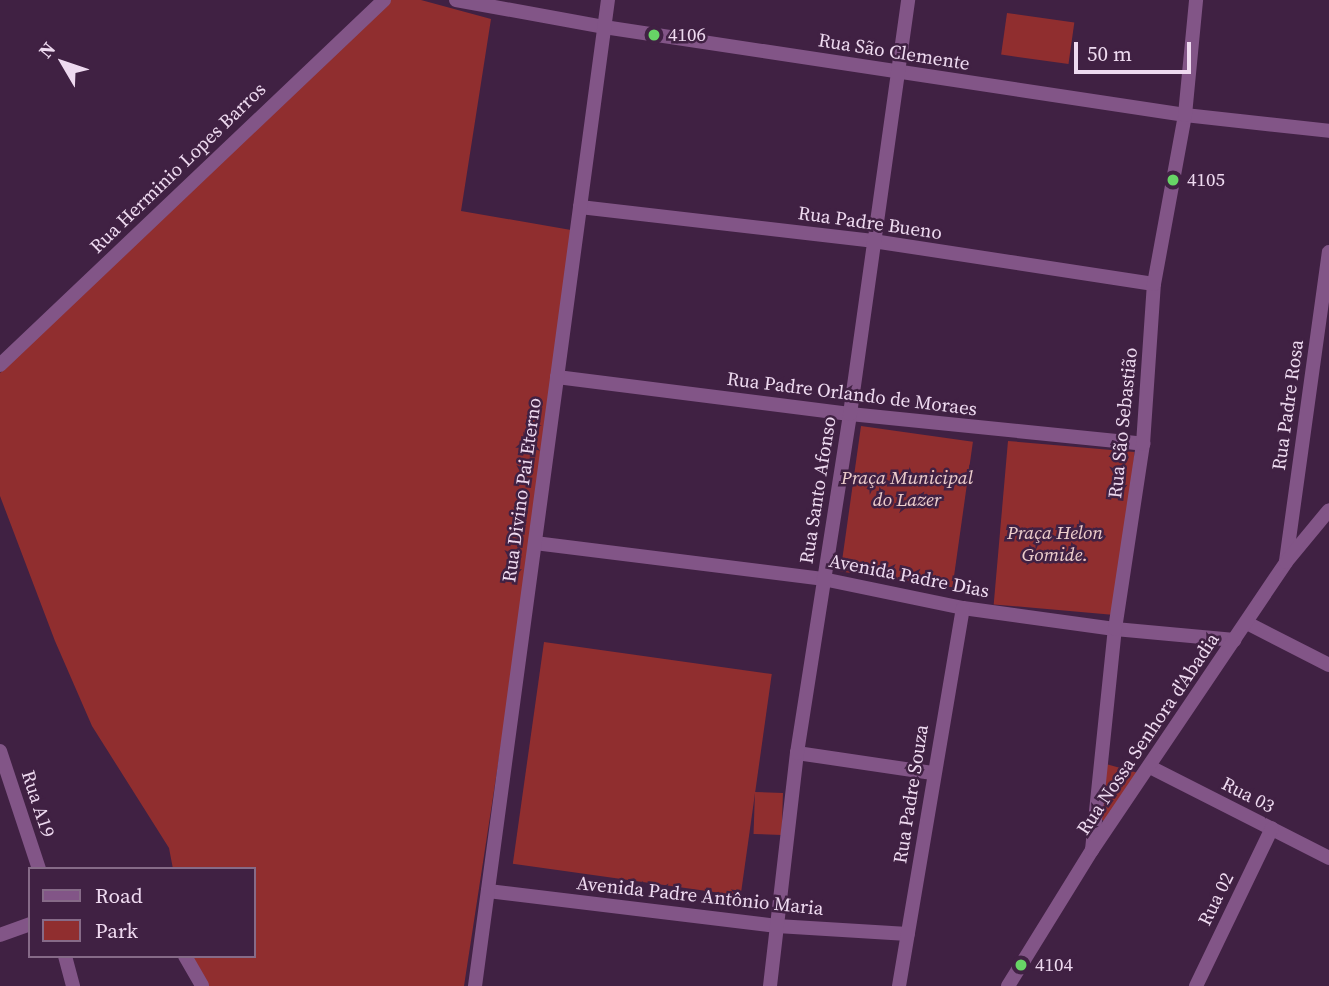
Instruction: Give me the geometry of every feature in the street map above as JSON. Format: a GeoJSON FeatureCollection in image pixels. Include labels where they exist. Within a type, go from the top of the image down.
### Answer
{"type":"FeatureCollection","features":[{"type":"Feature","properties":{"kind":"street","name":"Rua Herminio Lopes Barros"},"geometry":{"type":"LineString","coordinates":[[0,365],[384,0]]}},
{"type":"Feature","properties":{"kind":"street","name":"Rua São Clemente"},"geometry":{"type":"LineString","coordinates":[[456,0],[604,27],[897,72],[1185,115],[1329,131]]}},
{"type":"Feature","properties":{"kind":"street","name":"Rua Divino Pai Eterno"},"geometry":{"type":"LineString","coordinates":[[475,986],[608,0]]}},
{"type":"Feature","properties":{"kind":"street","name":"Rua Santo Afonso"},"geometry":{"type":"LineString","coordinates":[[770,986],[797,753],[850,414],[908,0]]}},
{"type":"Feature","properties":{"kind":"street","name":"Rua São Sebastião"},"geometry":{"type":"LineString","coordinates":[[1092,850],[1115,629],[1143,444],[1154,284],[1185,115],[1196,0]]}},
{"type":"Feature","properties":{"kind":"street","name":"Rua Padre Bueno"},"geometry":{"type":"LineString","coordinates":[[580,207],[873,241],[1154,284]]}},
{"type":"Feature","properties":{"kind":"street","name":"Rua Padre Rosa"},"geometry":{"type":"LineString","coordinates":[[1286,562],[1329,252]]}},
{"type":"Feature","properties":{"kind":"street","name":"Rua Padre Orlando de Moraes"},"geometry":{"type":"LineString","coordinates":[[557,377],[850,414],[1143,444]]}},
{"type":"Feature","properties":{"kind":"street","name":"Rua Nossa Senhora d'Abadia"},"geometry":{"type":"LineString","coordinates":[[1008,986],[1092,850],[1286,562],[1329,510]]}},
{"type":"Feature","properties":{"kind":"street","name":"Avenida Padre Dias"},"geometry":{"type":"LineString","coordinates":[[535,543],[823,579],[962,608],[1115,629],[1234,640]]}},
{"type":"Feature","properties":{"kind":"street","name":"Rua Padre Souza"},"geometry":{"type":"LineString","coordinates":[[899,986],[962,608]]}},
{"type":"Feature","properties":{"kind":"street"},"geometry":{"type":"LineString","coordinates":[[1247,623],[1329,664]]}},
{"type":"Feature","properties":{"kind":"street","name":"Rua A19"},"geometry":{"type":"LineString","coordinates":[[0,751],[38,867]]}},
{"type":"Feature","properties":{"kind":"street"},"geometry":{"type":"LineString","coordinates":[[797,753],[933,773]]}},
{"type":"Feature","properties":{"kind":"street","name":"Rua 03"},"geometry":{"type":"LineString","coordinates":[[1150,767],[1329,858]]}},
{"type":"Feature","properties":{"kind":"street","name":"Rua 02"},"geometry":{"type":"LineString","coordinates":[[1196,986],[1272,828]]}},
{"type":"Feature","properties":{"kind":"street","name":"Avenida Padre Antônio Maria"},"geometry":{"type":"LineString","coordinates":[[488,891],[777,926],[908,934]]}},
{"type":"Feature","properties":{"kind":"street"},"geometry":{"type":"LineString","coordinates":[[0,935],[28,925]]}},
{"type":"Feature","properties":{"kind":"street"},"geometry":{"type":"LineString","coordinates":[[66,958],[73,986]]}},
{"type":"Feature","properties":{"kind":"street"},"geometry":{"type":"LineString","coordinates":[[187,958],[202,986]]}},
{"type":"Feature","properties":{"kind":"green space"},"geometry":{"type":"Polygon","coordinates":[[[391,0],[421,0],[491,19],[461,211],[571,230],[532,543],[464,986],[208,986],[192,958],[256,958],[256,867],[173,867],[169,848],[92,726],[55,641],[0,496],[0,373],[391,0]]]}},
{"type":"Feature","properties":{"kind":"green space"},"geometry":{"type":"Polygon","coordinates":[[[1007,13],[1074,22],[1068,64],[1001,55],[1007,13]]]}},
{"type":"Feature","properties":{"kind":"green space","name":"Praça Municipal do Lazer"},"geometry":{"type":"Polygon","coordinates":[[[861,426],[973,442],[952,587],[841,572],[861,426]]]}},
{"type":"Feature","properties":{"kind":"green space","name":"Praça Helon Gomide."},"geometry":{"type":"Polygon","coordinates":[[[1008,441],[1135,452],[1120,615],[994,604],[1008,441]]]}},
{"type":"Feature","properties":{"kind":"green space"},"geometry":{"type":"Polygon","coordinates":[[[544,642],[772,674],[741,896],[513,864],[544,642]]]}},
{"type":"Feature","properties":{"kind":"green space"},"geometry":{"type":"Polygon","coordinates":[[[1106,764],[1142,774],[1106,823],[1100,818],[1106,764]]]}},
{"type":"Feature","properties":{"kind":"green space"},"geometry":{"type":"Polygon","coordinates":[[[755,792],[783,793],[782,835],[754,834],[755,792]]]}},
{"type":"Feature","properties":{"kind":"place","name":"4106"},"geometry":{"type":"Point","coordinates":[654,35]}},
{"type":"Feature","properties":{"kind":"place","name":"4105"},"geometry":{"type":"Point","coordinates":[1173,180]}},
{"type":"Feature","properties":{"kind":"place","name":"4104"},"geometry":{"type":"Point","coordinates":[1021,965]}}]}
